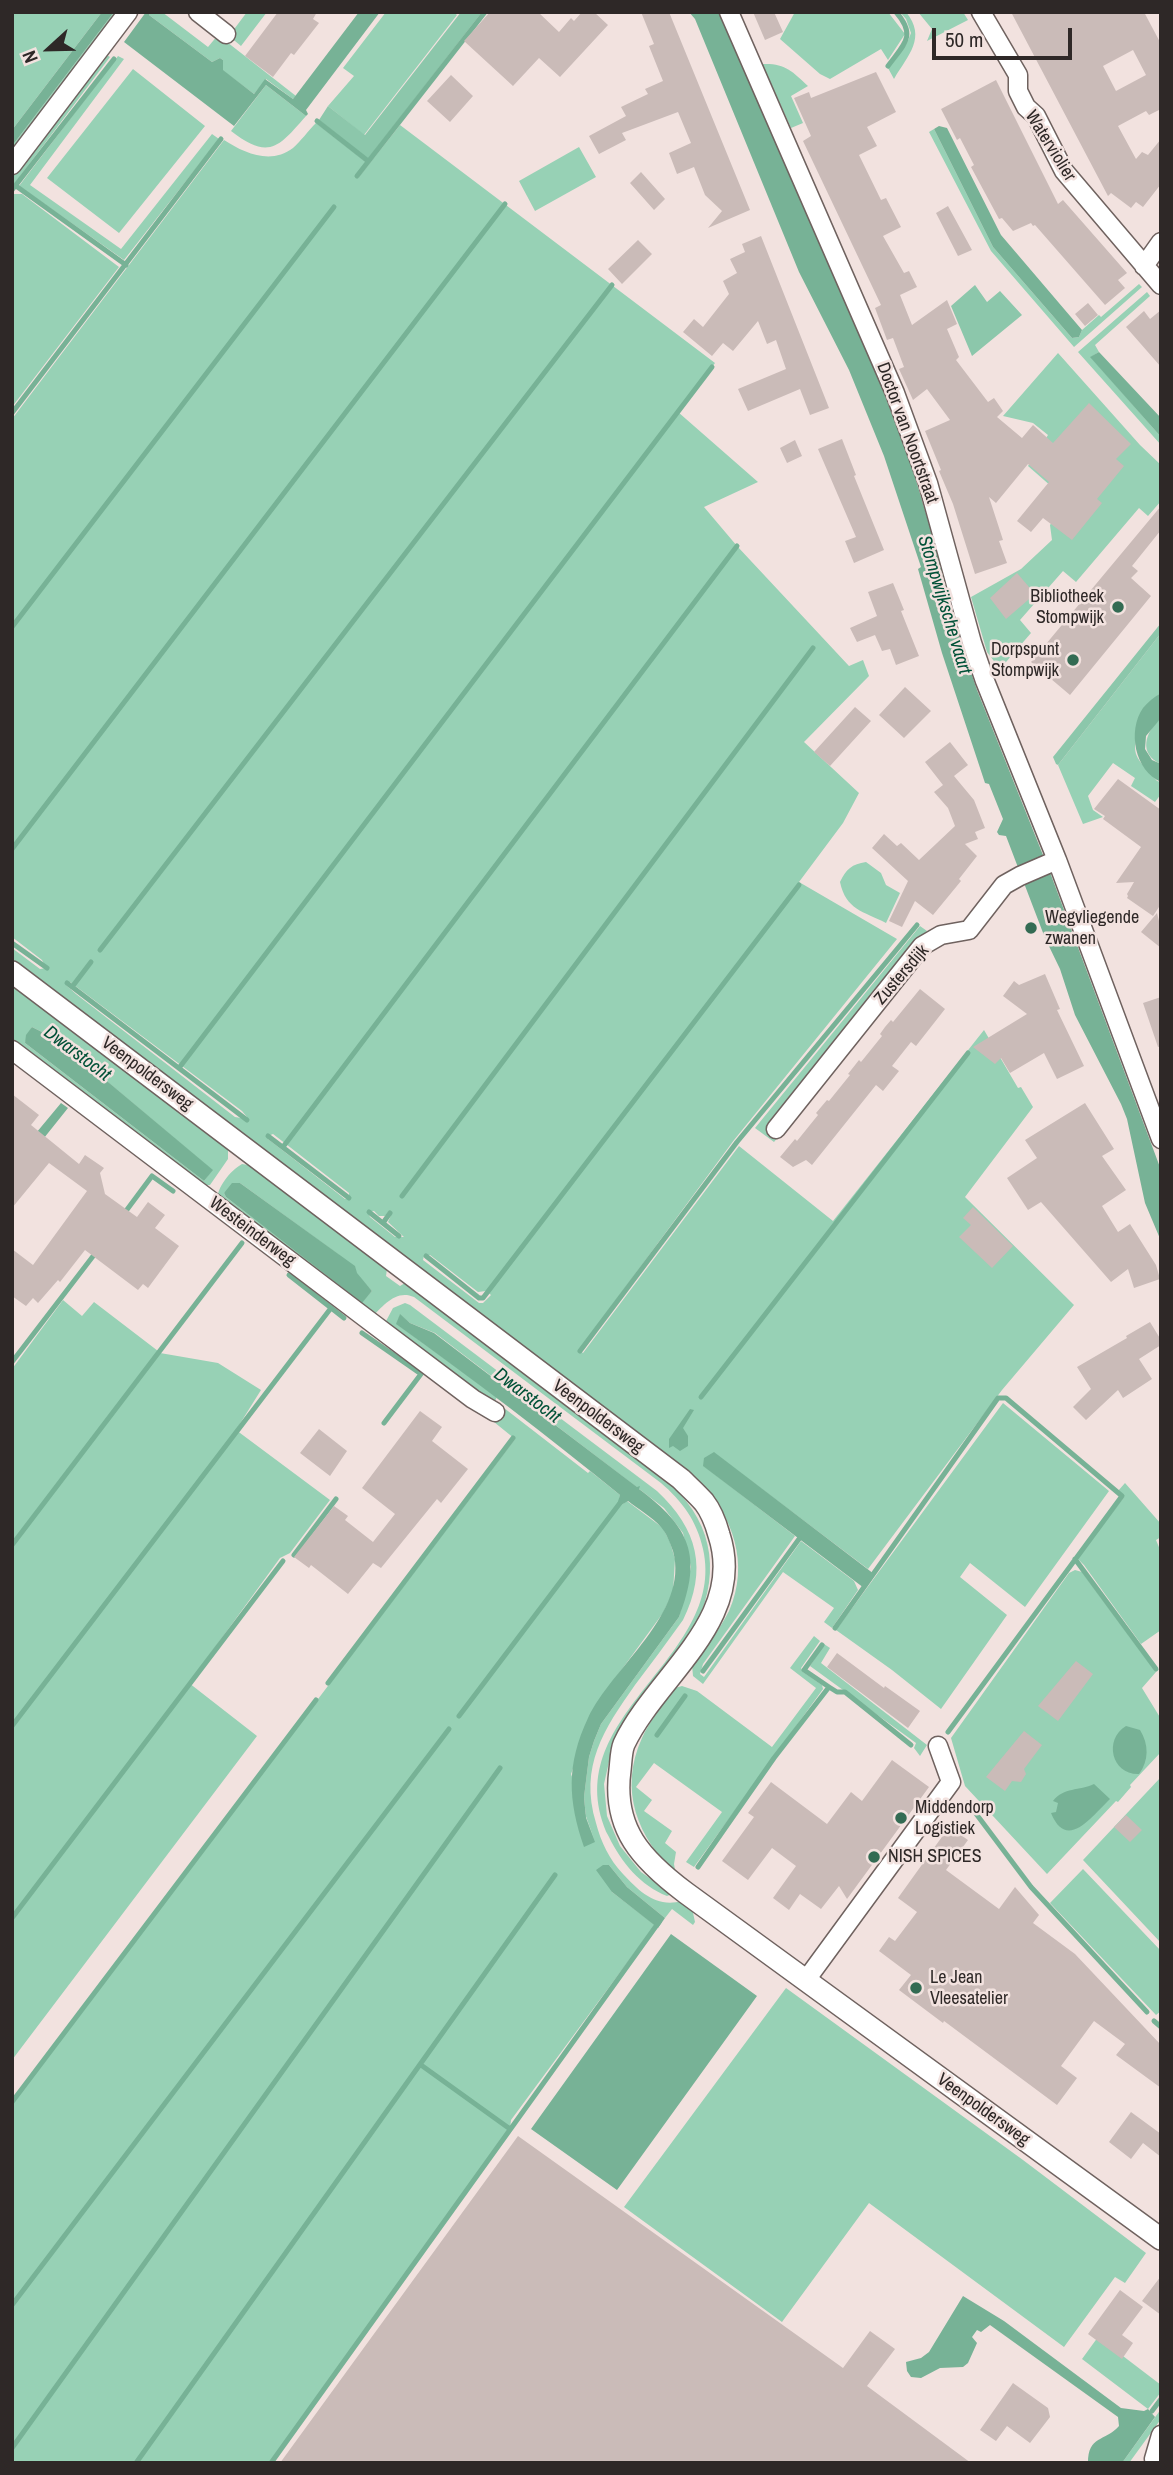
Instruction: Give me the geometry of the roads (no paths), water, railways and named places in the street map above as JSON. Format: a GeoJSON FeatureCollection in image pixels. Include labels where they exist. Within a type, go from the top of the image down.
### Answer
{"type":"FeatureCollection","features":[{"type":"Feature","properties":{"kind":"street"},"geometry":{"type":"LineString","coordinates":[[12,165],[128,12]]}},
{"type":"Feature","properties":{"kind":"street"},"geometry":{"type":"LineString","coordinates":[[198,12],[226,34]]}},
{"type":"Feature","properties":{"kind":"street","name":"Doctor van Noortstraat"},"geometry":{"type":"LineString","coordinates":[[729,12],[895,393],[928,482],[985,681],[1161,1139]]}},
{"type":"Feature","properties":{"kind":"street","name":"Waterviolier"},"geometry":{"type":"LineString","coordinates":[[981,12],[1018,75],[1018,91],[1026,107],[1036,116],[1064,171],[1161,285]]}},
{"type":"Feature","properties":{"kind":"street"},"geometry":{"type":"LineString","coordinates":[[1143,266],[1161,243]]}},
{"type":"Feature","properties":{"kind":"street","name":"Zustersdijk"},"geometry":{"type":"LineString","coordinates":[[776,1129],[922,946],[941,935],[968,930],[1004,885],[1054,861]]}},
{"type":"Feature","properties":{"kind":"street","name":"Veenpoldersweg"},"geometry":{"type":"LineString","coordinates":[[12,972],[681,1479],[704,1502],[715,1523],[723,1548],[724,1573],[720,1596],[702,1634],[623,1746],[618,1783],[621,1816],[629,1836],[646,1860],[662,1875],[1161,2239]]}},
{"type":"Feature","properties":{"kind":"street","name":"Westeinderweg"},"geometry":{"type":"LineString","coordinates":[[12,1049],[373,1324],[473,1399],[495,1412]]}},
{"type":"Feature","properties":{"kind":"street"},"geometry":{"type":"LineString","coordinates":[[806,1980],[951,1782],[938,1746]]}},
{"type":"Feature","properties":{"kind":"street"},"geometry":{"type":"LineString","coordinates":[[1151,2461],[1161,2435]]}},
{"type":"Feature","properties":{"kind":"water"},"geometry":{"type":"Polygon","coordinates":[[[102,12],[114,12],[12,146],[12,130],[102,12]]]}},
{"type":"Feature","properties":{"kind":"water"},"geometry":{"type":"Polygon","coordinates":[[[146,12],[150,12],[149,15],[212,62],[220,58],[223,60],[223,70],[254,94],[265,79],[293,99],[359,12],[380,12],[306,110],[306,116],[266,85],[234,126],[124,42],[146,12]]]}},
{"type":"Feature","properties":{"kind":"water","name":"Stompwijksche vaart"},"geometry":{"type":"Polygon","coordinates":[[[689,12],[719,12],[872,361],[913,470],[962,646],[977,690],[1051,875],[1161,1170],[1161,1241],[1145,1203],[1127,1119],[1121,1104],[1075,1015],[1060,969],[1045,938],[1006,836],[997,832],[1003,819],[989,784],[985,783],[942,653],[918,569],[921,567],[884,456],[849,370],[799,272],[695,19],[689,12]]]}},
{"type":"Feature","properties":{"kind":"water"},"geometry":{"type":"Polygon","coordinates":[[[939,126],[947,128],[1001,235],[1082,330],[1079,337],[1072,338],[993,247],[934,129],[939,126]]]}},
{"type":"Feature","properties":{"kind":"water"},"geometry":{"type":"Polygon","coordinates":[[[1099,352],[1161,418],[1161,437],[1090,357],[1099,352]]]}},
{"type":"Feature","properties":{"kind":"water"},"geometry":{"type":"Polygon","coordinates":[[[1161,693],[1161,718],[1146,736],[1145,749],[1152,760],[1161,764],[1161,782],[1152,777],[1140,760],[1136,750],[1135,728],[1143,708],[1161,693]]]}},
{"type":"Feature","properties":{"kind":"water"},"geometry":{"type":"Polygon","coordinates":[[[32,1027],[58,1040],[213,1170],[204,1181],[25,1043],[26,1035],[32,1027]]]}},
{"type":"Feature","properties":{"kind":"water"},"geometry":{"type":"Polygon","coordinates":[[[61,1103],[68,1108],[12,1178],[12,1162],[61,1103]]]}},
{"type":"Feature","properties":{"kind":"water"},"geometry":{"type":"Polygon","coordinates":[[[232,1183],[240,1183],[355,1266],[357,1273],[372,1291],[362,1303],[226,1197],[224,1193],[232,1183]]]}},
{"type":"Feature","properties":{"kind":"water"},"geometry":{"type":"Polygon","coordinates":[[[400,1314],[410,1323],[434,1333],[637,1487],[640,1486],[639,1489],[670,1516],[687,1544],[690,1577],[679,1617],[601,1724],[594,1741],[589,1757],[584,1797],[586,1818],[595,1842],[584,1847],[572,1798],[576,1751],[588,1718],[599,1699],[660,1618],[670,1596],[675,1574],[673,1551],[665,1533],[653,1520],[628,1501],[616,1508],[620,1495],[510,1408],[396,1324],[400,1314]]]}},
{"type":"Feature","properties":{"kind":"water"},"geometry":{"type":"Polygon","coordinates":[[[690,1409],[694,1410],[683,1428],[688,1436],[688,1446],[680,1451],[673,1446],[669,1448],[669,1439],[690,1409]]]}},
{"type":"Feature","properties":{"kind":"water"},"geometry":{"type":"Polygon","coordinates":[[[714,1452],[874,1574],[864,1588],[703,1466],[704,1458],[714,1452]]]}},
{"type":"Feature","properties":{"kind":"water"},"geometry":{"type":"Polygon","coordinates":[[[1126,1726],[1140,1730],[1145,1741],[1146,1758],[1139,1774],[1122,1769],[1114,1756],[1115,1740],[1126,1726]]]}},
{"type":"Feature","properties":{"kind":"water"},"geometry":{"type":"Polygon","coordinates":[[[1094,1784],[1110,1799],[1080,1827],[1064,1830],[1051,1813],[1056,1812],[1058,1803],[1053,1801],[1067,1791],[1094,1784]]]}},
{"type":"Feature","properties":{"kind":"water"},"geometry":{"type":"Polygon","coordinates":[[[603,1865],[609,1865],[627,1887],[665,1918],[658,1928],[612,1892],[596,1870],[603,1865]]]}},
{"type":"Feature","properties":{"kind":"water"},"geometry":{"type":"Polygon","coordinates":[[[671,1934],[757,1996],[617,2190],[531,2129],[671,1934]]]}},
{"type":"Feature","properties":{"kind":"water"},"geometry":{"type":"Polygon","coordinates":[[[963,2296],[1004,2321],[1121,2408],[1144,2411],[1148,2409],[1155,2417],[1122,2463],[1088,2463],[1094,2443],[1119,2426],[1118,2417],[990,2325],[981,2332],[977,2330],[972,2337],[977,2343],[968,2363],[963,2367],[940,2368],[921,2378],[911,2377],[906,2362],[921,2358],[929,2352],[963,2296]]]}},
{"type":"Feature","properties":{"kind":"waterway"},"geometry":{"type":"LineString","coordinates":[[357,176],[485,12]]}},
{"type":"Feature","properties":{"kind":"waterway"},"geometry":{"type":"LineString","coordinates":[[888,66],[903,46],[907,34],[906,27],[896,12]]}},
{"type":"Feature","properties":{"kind":"waterway"},"geometry":{"type":"LineString","coordinates":[[12,190],[114,59]]}},
{"type":"Feature","properties":{"kind":"waterway"},"geometry":{"type":"LineString","coordinates":[[317,121],[368,161]]}},
{"type":"Feature","properties":{"kind":"waterway"},"geometry":{"type":"LineString","coordinates":[[12,413],[221,139]]}},
{"type":"Feature","properties":{"kind":"waterway"},"geometry":{"type":"LineString","coordinates":[[16,186],[126,265]]}},
{"type":"Feature","properties":{"kind":"waterway"},"geometry":{"type":"LineString","coordinates":[[12,849],[505,204]]}},
{"type":"Feature","properties":{"kind":"waterway"},"geometry":{"type":"LineString","coordinates":[[12,627],[334,207]]}},
{"type":"Feature","properties":{"kind":"waterway"},"geometry":{"type":"LineString","coordinates":[[100,950],[612,285]]}},
{"type":"Feature","properties":{"kind":"waterway"},"geometry":{"type":"LineString","coordinates":[[179,1068],[712,367]]}},
{"type":"Feature","properties":{"kind":"waterway"},"geometry":{"type":"LineString","coordinates":[[283,1147],[737,546]]}},
{"type":"Feature","properties":{"kind":"waterway"},"geometry":{"type":"LineString","coordinates":[[402,1196],[813,648]]}},
{"type":"Feature","properties":{"kind":"waterway"},"geometry":{"type":"LineString","coordinates":[[426,1256],[479,1298],[483,1298],[799,885]]}},
{"type":"Feature","properties":{"kind":"waterway"},"geometry":{"type":"LineString","coordinates":[[580,1351],[737,1142],[917,925]]}},
{"type":"Feature","properties":{"kind":"waterway"},"geometry":{"type":"LineString","coordinates":[[12,943],[47,968]]}},
{"type":"Feature","properties":{"kind":"waterway"},"geometry":{"type":"LineString","coordinates":[[72,987],[91,962]]}},
{"type":"Feature","properties":{"kind":"waterway"},"geometry":{"type":"LineString","coordinates":[[67,983],[247,1120]]}},
{"type":"Feature","properties":{"kind":"waterway"},"geometry":{"type":"LineString","coordinates":[[701,1397],[968,1053]]}},
{"type":"Feature","properties":{"kind":"waterway"},"geometry":{"type":"LineString","coordinates":[[268,1136],[349,1198]]}},
{"type":"Feature","properties":{"kind":"waterway"},"geometry":{"type":"LineString","coordinates":[[123,1215],[152,1176],[173,1191]]}},
{"type":"Feature","properties":{"kind":"waterway"},"geometry":{"type":"LineString","coordinates":[[369,1212],[399,1236]]}},
{"type":"Feature","properties":{"kind":"waterway"},"geometry":{"type":"LineString","coordinates":[[383,1223],[390,1213]]}},
{"type":"Feature","properties":{"kind":"waterway"},"geometry":{"type":"LineString","coordinates":[[12,1545],[242,1243]]}},
{"type":"Feature","properties":{"kind":"waterway"},"geometry":{"type":"LineString","coordinates":[[12,1362],[97,1251]]}},
{"type":"Feature","properties":{"kind":"waterway"},"geometry":{"type":"LineString","coordinates":[[289,1275],[344,1318]]}},
{"type":"Feature","properties":{"kind":"waterway"},"geometry":{"type":"LineString","coordinates":[[12,1726],[331,1308]]}},
{"type":"Feature","properties":{"kind":"waterway"},"geometry":{"type":"LineString","coordinates":[[362,1333],[421,1374],[384,1423]]}},
{"type":"Feature","properties":{"kind":"waterway"},"geometry":{"type":"LineString","coordinates":[[835,1628],[998,1398],[1006,1398],[1122,1496],[948,1732]]}},
{"type":"Feature","properties":{"kind":"waterway"},"geometry":{"type":"LineString","coordinates":[[328,1683],[513,1438]]}},
{"type":"Feature","properties":{"kind":"waterway"},"geometry":{"type":"LineString","coordinates":[[294,1555],[336,1499]]}},
{"type":"Feature","properties":{"kind":"waterway"},"geometry":{"type":"LineString","coordinates":[[459,1716],[620,1503]]}},
{"type":"Feature","properties":{"kind":"waterway"},"geometry":{"type":"LineString","coordinates":[[703,1671],[799,1539]]}},
{"type":"Feature","properties":{"kind":"waterway"},"geometry":{"type":"LineString","coordinates":[[1075,1559],[1156,1669]]}},
{"type":"Feature","properties":{"kind":"waterway"},"geometry":{"type":"LineString","coordinates":[[12,1918],[283,1561]]}},
{"type":"Feature","properties":{"kind":"waterway"},"geometry":{"type":"LineString","coordinates":[[698,1867],[774,1758],[829,1687],[804,1670],[822,1645]]}},
{"type":"Feature","properties":{"kind":"waterway"},"geometry":{"type":"LineString","coordinates":[[829,1687],[837,1692],[845,1692],[911,1745]]}},
{"type":"Feature","properties":{"kind":"waterway"},"geometry":{"type":"LineString","coordinates":[[657,1735],[685,1696]]}},
{"type":"Feature","properties":{"kind":"waterway"},"geometry":{"type":"LineString","coordinates":[[12,2102],[316,1700]]}},
{"type":"Feature","properties":{"kind":"waterway"},"geometry":{"type":"LineString","coordinates":[[12,2305],[449,1729]]}},
{"type":"Feature","properties":{"kind":"waterway"},"geometry":{"type":"LineString","coordinates":[[12,2448],[500,1768]]}},
{"type":"Feature","properties":{"kind":"waterway"},"geometry":{"type":"LineString","coordinates":[[968,1803],[1031,1887],[1147,2012]]}},
{"type":"Feature","properties":{"kind":"waterway"},"geometry":{"type":"LineString","coordinates":[[136,2463],[555,1875]]}},
{"type":"Feature","properties":{"kind":"waterway"},"geometry":{"type":"LineString","coordinates":[[271,2463],[659,1922]]}},
{"type":"Feature","properties":{"kind":"waterway"},"geometry":{"type":"LineString","coordinates":[[1154,2021],[1161,2027]]}},
{"type":"Feature","properties":{"kind":"waterway"},"geometry":{"type":"LineString","coordinates":[[421,2065],[510,2129]]}},
{"type":"Feature","properties":{"kind":"waterway"},"geometry":{"type":"LineString","coordinates":[[1152,2411],[1161,2399]]}},
{"type":"Feature","properties":{"kind":"place","name":"Bibliotheek Stompwijk"},"geometry":{"type":"Point","coordinates":[1118,607]}},
{"type":"Feature","properties":{"kind":"place","name":"Dorpspunt Stompwijk"},"geometry":{"type":"Point","coordinates":[1073,660]}},
{"type":"Feature","properties":{"kind":"place","name":"Wegvliegende zwanen"},"geometry":{"type":"Point","coordinates":[1031,928]}},
{"type":"Feature","properties":{"kind":"place","name":"Middendorp Logistiek"},"geometry":{"type":"Point","coordinates":[901,1818]}},
{"type":"Feature","properties":{"kind":"place","name":"NISH SPICES"},"geometry":{"type":"Point","coordinates":[874,1857]}},
{"type":"Feature","properties":{"kind":"place","name":"Le Jean Vleesatelier"},"geometry":{"type":"Point","coordinates":[916,1988]}},
{"type":"Feature","properties":{"kind":"water label","name":"Dwarstocht"},"geometry":{"type":"Point","coordinates":[77,1054]}},
{"type":"Feature","properties":{"kind":"water label","name":"Dwarstocht"},"geometry":{"type":"Point","coordinates":[527,1396]}}]}
